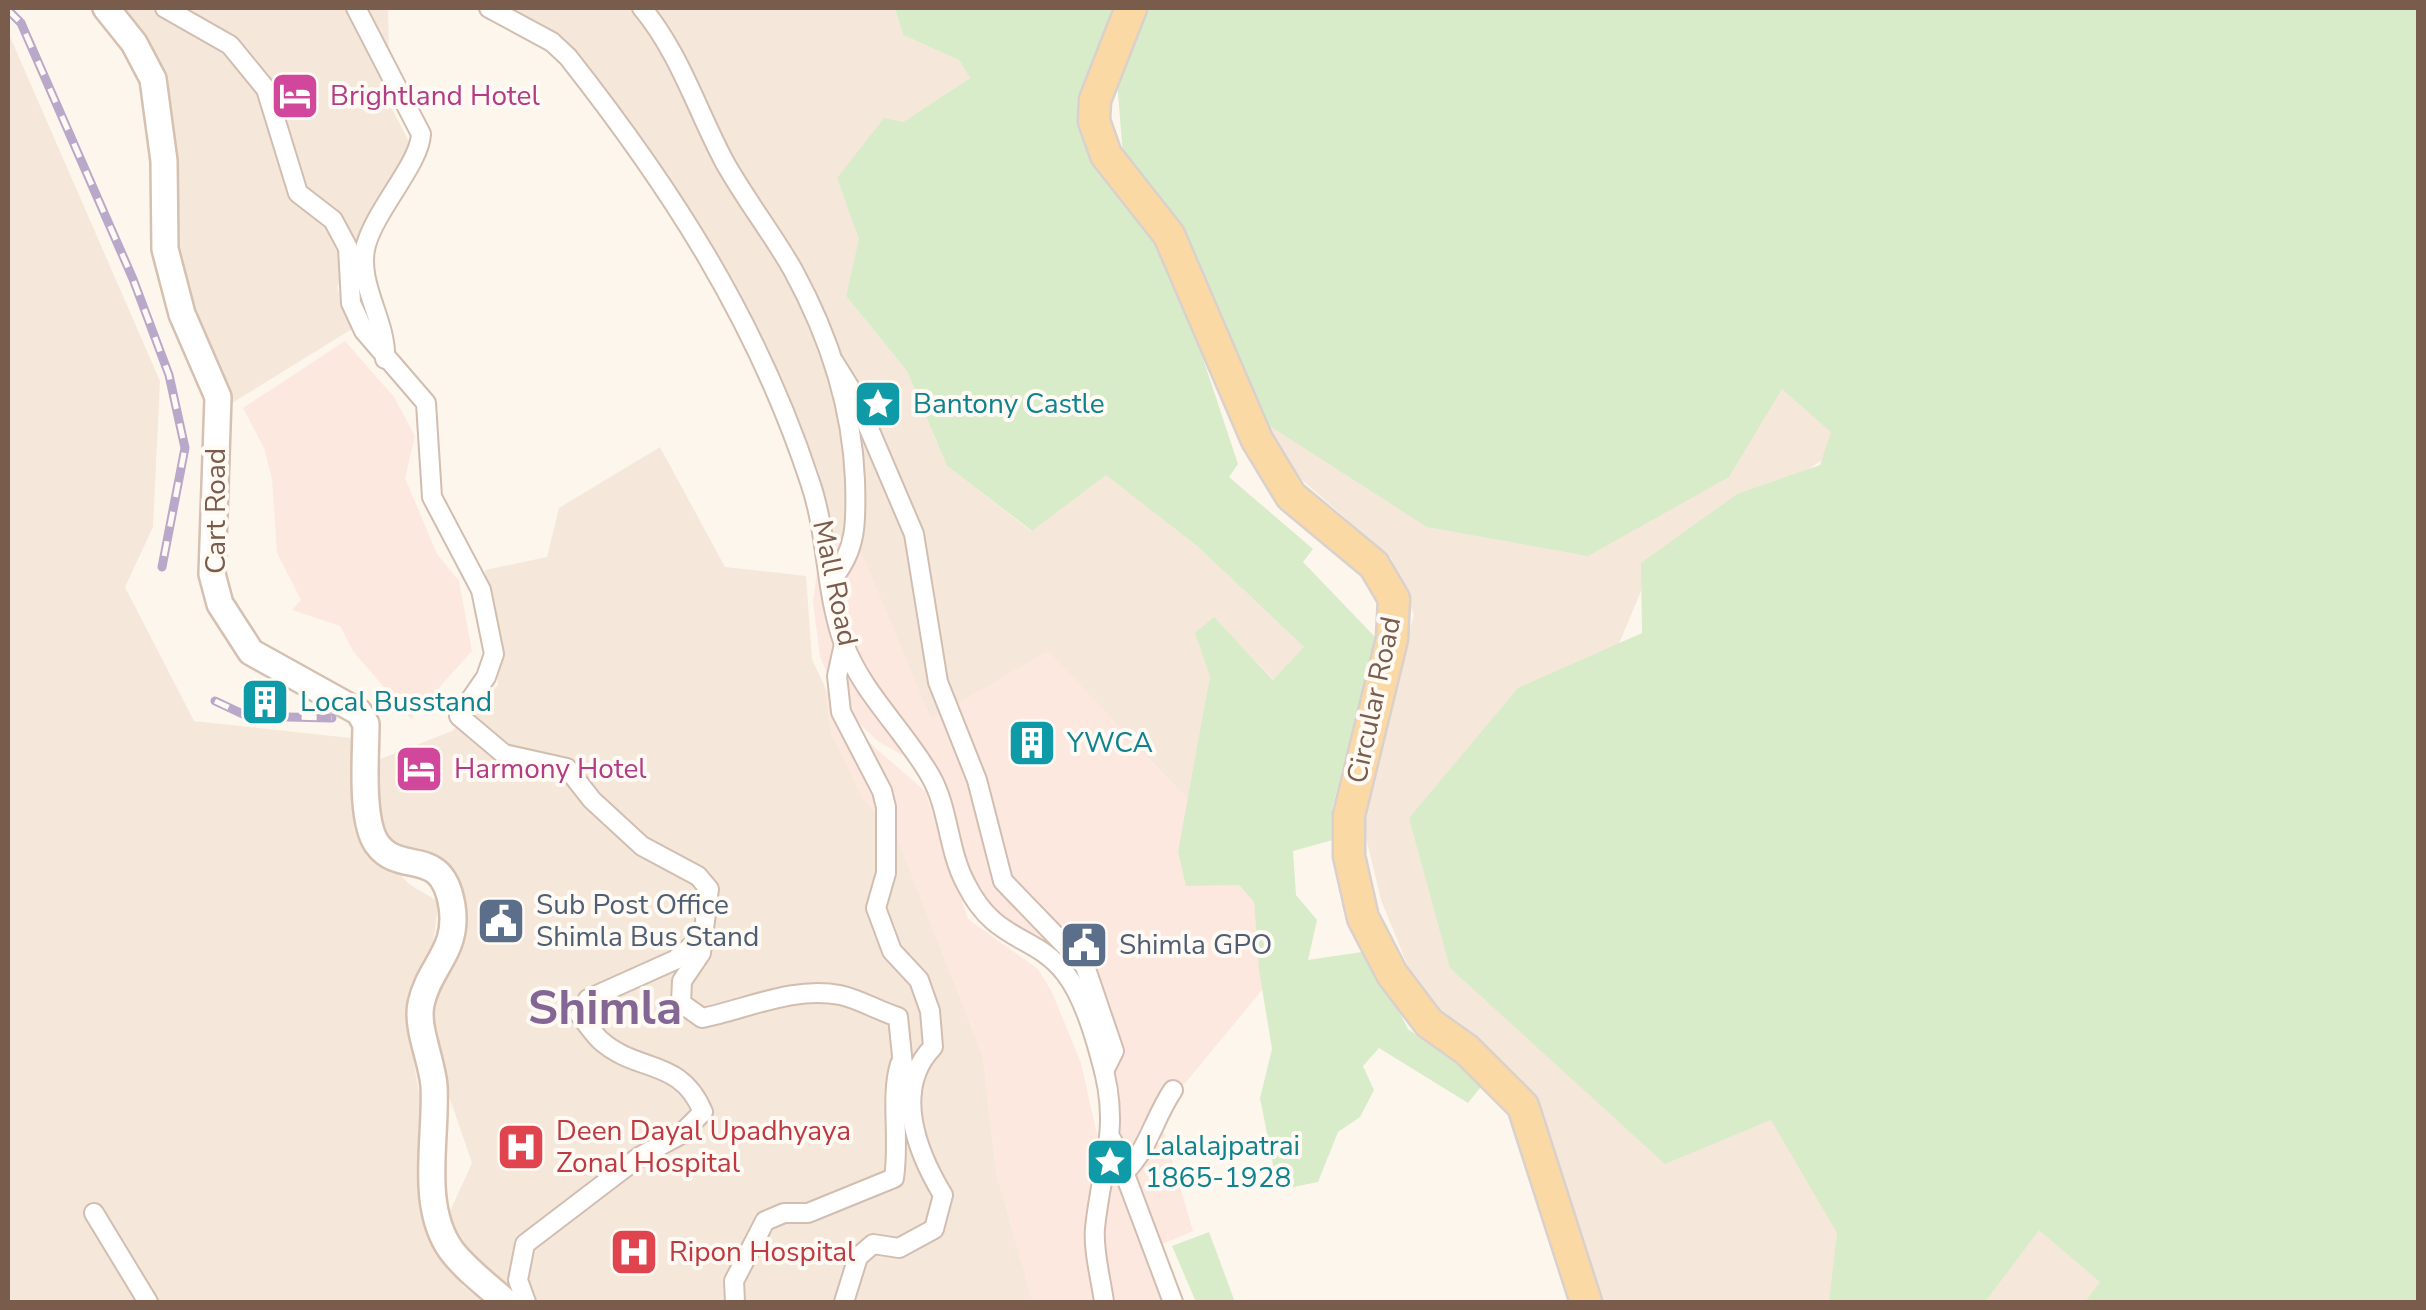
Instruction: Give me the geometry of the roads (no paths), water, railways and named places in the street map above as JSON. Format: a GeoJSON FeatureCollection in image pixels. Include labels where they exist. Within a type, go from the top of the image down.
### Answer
{"type":"FeatureCollection","features":[{"type":"Feature","properties":{"kind":"main road","name":"Cart Road"},"geometry":{"type":"LineString","coordinates":[[106,8],[134,43],[153,80],[164,161],[164,249],[182,314],[218,397],[212,574],[220,604],[251,652],[359,712],[366,724],[369,821],[377,844],[392,855],[427,863],[439,872],[448,888],[452,935],[446,958],[424,992],[419,1013],[434,1088],[435,1209],[451,1250],[506,1302]]}},
{"type":"Feature","properties":{"kind":"main road","name":"Circular Road"},"geometry":{"type":"LineString","coordinates":[[1131,8],[1095,100],[1094,120],[1106,155],[1170,235],[1218,356],[1257,440],[1292,496],[1374,565],[1394,599],[1392,639],[1350,814],[1349,856],[1363,918],[1392,974],[1429,1023],[1467,1050],[1523,1106],[1586,1302]]}},
{"type":"Feature","properties":{"kind":"street"},"geometry":{"type":"LineString","coordinates":[[165,8],[230,44],[266,89],[298,193],[333,220],[348,248],[350,303],[386,359],[426,403],[432,497],[481,590],[494,654],[486,678],[459,716],[504,754],[568,768],[592,800],[642,846],[698,876],[709,889],[701,953],[682,981],[681,1002],[702,1018],[750,1008],[786,995],[842,995],[898,1017],[902,1058],[912,1092]]}},
{"type":"Feature","properties":{"kind":"street"},"geometry":{"type":"LineString","coordinates":[[356,8],[421,134],[413,158],[383,202],[365,249],[370,294],[386,342],[386,359]]}},
{"type":"Feature","properties":{"kind":"street","name":"Mall Road"},"geometry":{"type":"LineString","coordinates":[[489,8],[561,50],[705,247],[797,444],[822,519],[844,644],[867,686],[934,781],[968,889],[984,914],[1007,935],[1064,971],[1104,1071],[1112,1140],[1094,1231],[1104,1302]]}},
{"type":"Feature","properties":{"kind":"street"},"geometry":{"type":"LineString","coordinates":[[642,8],[666,36],[694,102],[738,186],[792,270],[834,362],[855,396],[914,534],[938,682],[977,780],[996,864],[1010,893],[1085,966],[1114,1051],[1104,1071]]}},
{"type":"Feature","properties":{"kind":"street"},"geometry":{"type":"LineString","coordinates":[[832,579],[846,562],[853,544],[856,496],[854,438],[834,362]]}},
{"type":"Feature","properties":{"kind":"street"},"geometry":{"type":"LineString","coordinates":[[844,644],[838,676],[841,712],[882,790],[886,806],[886,872],[876,908],[892,950],[919,980],[930,1011],[933,1047],[924,1056],[909,1108],[920,1154],[943,1195],[934,1229],[898,1248],[873,1244],[866,1248],[852,1269],[844,1302]]}},
{"type":"Feature","properties":{"kind":"street"},"geometry":{"type":"LineString","coordinates":[[526,1302],[518,1280],[525,1244],[638,1157],[680,1135],[703,1112],[694,1088],[676,1074],[643,1064],[602,1042],[580,1015],[588,999],[674,960],[705,934]]}},
{"type":"Feature","properties":{"kind":"street"},"geometry":{"type":"LineString","coordinates":[[735,1302],[734,1281],[765,1221],[784,1213],[808,1213],[894,1178],[899,1114],[893,1088],[902,1058]]}},
{"type":"Feature","properties":{"kind":"street"},"geometry":{"type":"LineString","coordinates":[[1125,1172],[1146,1151],[1155,1117],[1173,1090]]}},
{"type":"Feature","properties":{"kind":"street"},"geometry":{"type":"LineString","coordinates":[[1112,1140],[1173,1302]]}},
{"type":"Feature","properties":{"kind":"street"},"geometry":{"type":"LineString","coordinates":[[94,1213],[148,1302]]}},
{"type":"Feature","properties":{"kind":"railway"},"geometry":{"type":"LineString","coordinates":[[8,10],[21,23],[133,279],[169,375],[185,448],[162,567]]}},
{"type":"Feature","properties":{"kind":"railway"},"geometry":{"type":"LineString","coordinates":[[215,701],[247,716],[332,718]]}},
{"type":"Feature","properties":{"kind":"place","name":"Brightland Hotel"},"geometry":{"type":"Point","coordinates":[295,96]}},
{"type":"Feature","properties":{"kind":"place","name":"Bantony Castle"},"geometry":{"type":"Point","coordinates":[878,404]}},
{"type":"Feature","properties":{"kind":"place","name":"Local Busstand"},"geometry":{"type":"Point","coordinates":[265,702]}},
{"type":"Feature","properties":{"kind":"place","name":"YWCA"},"geometry":{"type":"Point","coordinates":[1032,743]}},
{"type":"Feature","properties":{"kind":"place","name":"Harmony Hotel"},"geometry":{"type":"Point","coordinates":[419,769]}},
{"type":"Feature","properties":{"kind":"place","name":"Sub Post Office Shimla Bus Stand"},"geometry":{"type":"Point","coordinates":[501,921]}},
{"type":"Feature","properties":{"kind":"place","name":"Shimla GPO"},"geometry":{"type":"Point","coordinates":[1084,945]}},
{"type":"Feature","properties":{"kind":"place","name":"Deen Dayal Upadhyaya Zonal Hospital"},"geometry":{"type":"Point","coordinates":[521,1147]}},
{"type":"Feature","properties":{"kind":"place","name":"Lalalajpatrai 1865-1928"},"geometry":{"type":"Point","coordinates":[1110,1162]}},
{"type":"Feature","properties":{"kind":"place","name":"Ripon Hospital"},"geometry":{"type":"Point","coordinates":[634,1252]}},
{"type":"Feature","properties":{"kind":"district","name":"Shimla"},"geometry":{"type":"Point","coordinates":[605,1008]}}]}
